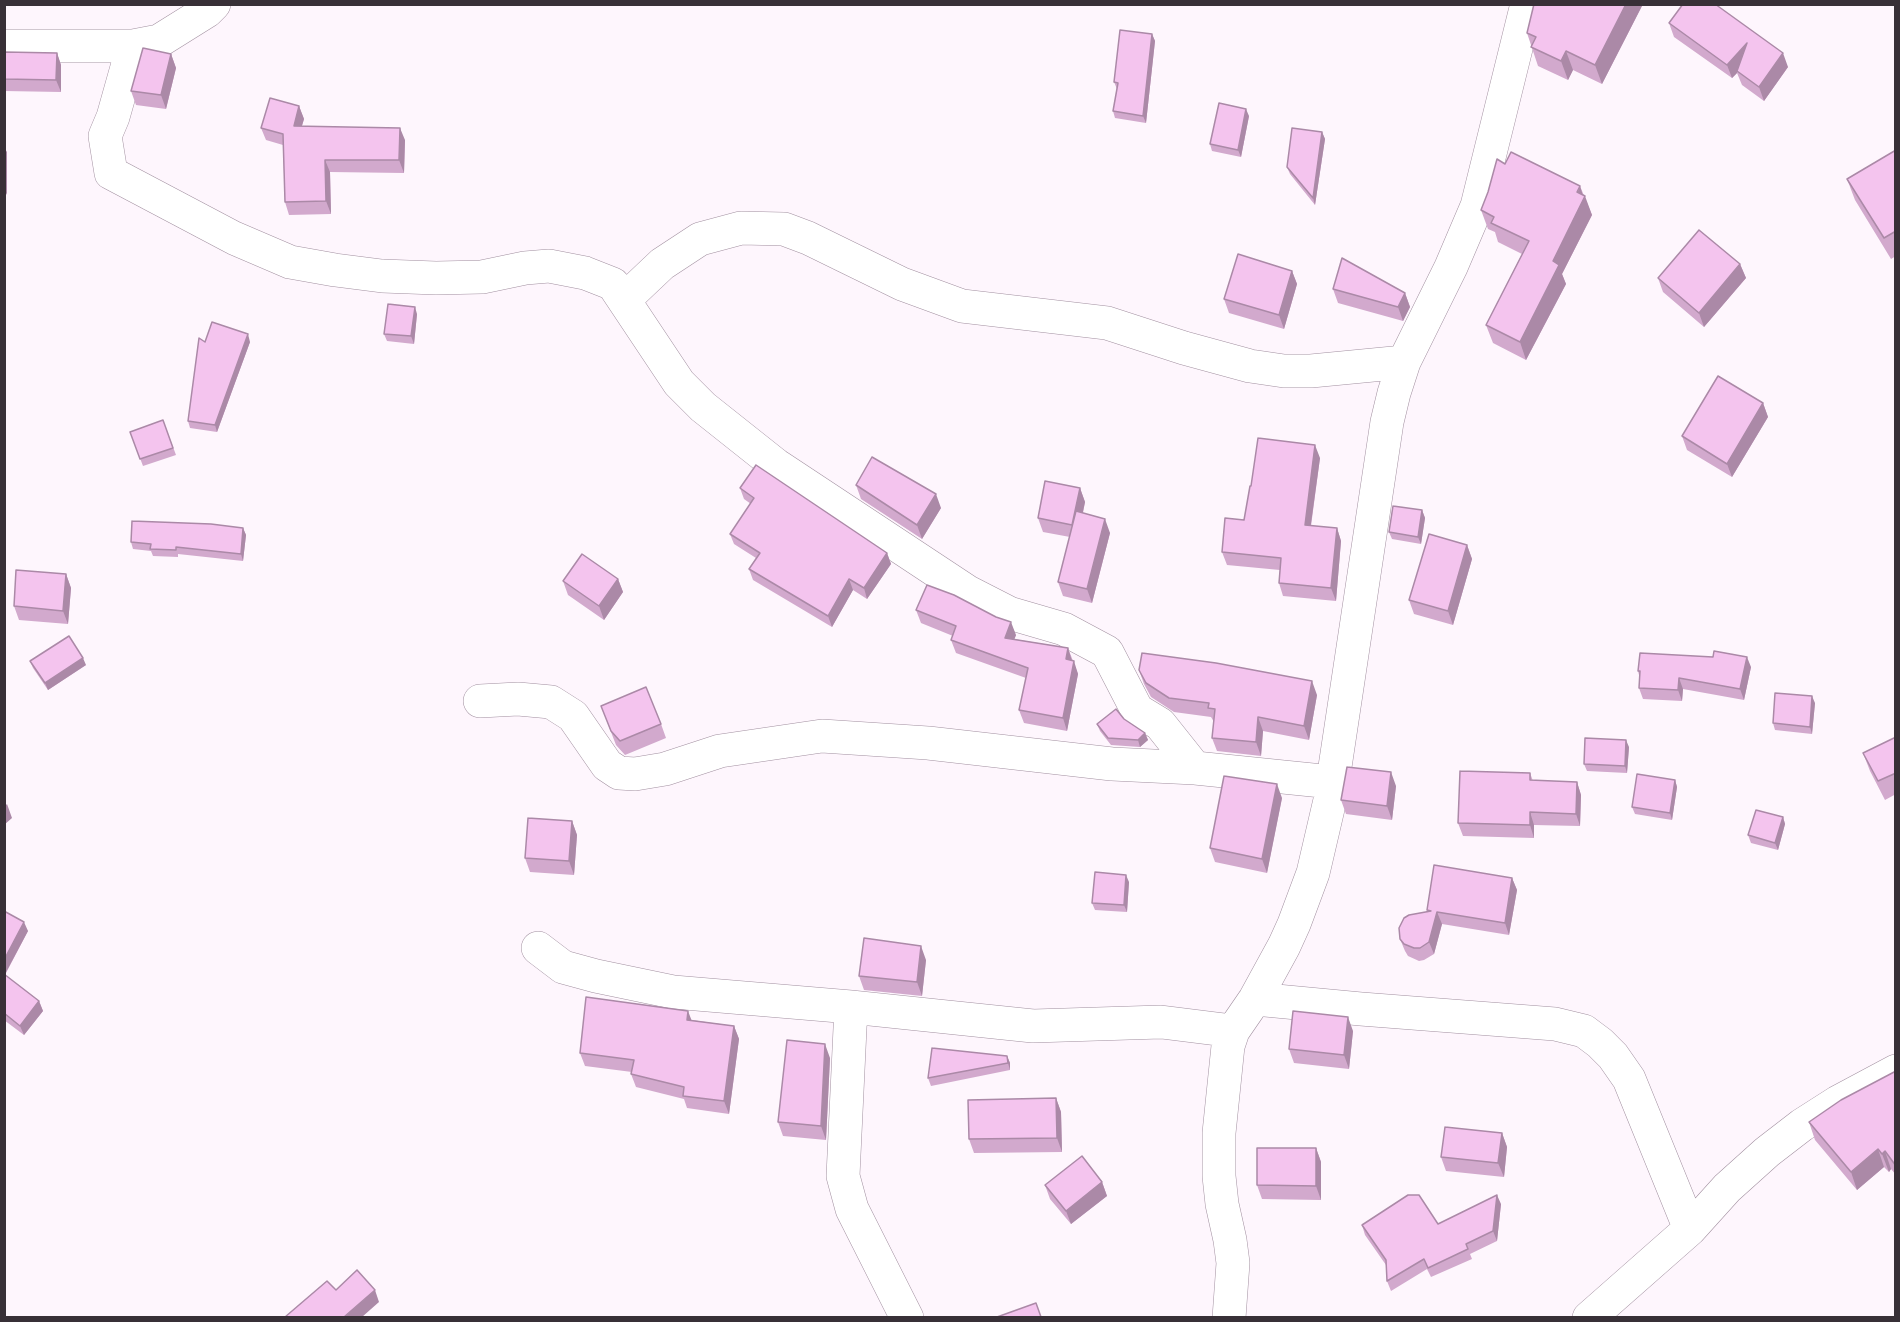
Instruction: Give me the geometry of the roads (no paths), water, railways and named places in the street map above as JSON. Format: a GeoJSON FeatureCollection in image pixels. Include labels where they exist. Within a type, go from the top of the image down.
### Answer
{"type":"FeatureCollection","features":[{"type":"Feature","properties":{"kind":"street"},"geometry":{"type":"LineString","coordinates":[[4,46],[133,46],[159,41],[207,11],[214,4]]}},
{"type":"Feature","properties":{"kind":"street"},"geometry":{"type":"LineString","coordinates":[[1229,1317],[1233,1263],[1218,1176],[1219,1133],[1228,1046],[1233,1031],[1255,999],[1284,946],[1303,901],[1324,832],[1387,422],[1404,362],[1451,267],[1477,206],[1527,4]]}},
{"type":"Feature","properties":{"kind":"street"},"geometry":{"type":"LineString","coordinates":[[133,46],[114,117],[105,136],[111,173],[234,238],[290,262],[382,276],[436,278],[482,277],[525,268],[549,266],[585,273],[613,284],[679,383],[703,407],[776,465],[968,592],[1009,613],[1065,629],[1107,652],[1137,710],[1160,724],[1195,768]]}},
{"type":"Feature","properties":{"kind":"street"},"geometry":{"type":"LineString","coordinates":[[624,300],[662,264],[700,239],[741,228],[784,229],[808,238],[902,284],[962,306],[1107,323],[1250,366],[1284,371],[1404,362]]}},
{"type":"Feature","properties":{"kind":"street"},"geometry":{"type":"LineString","coordinates":[[480,701],[518,699],[552,702],[573,716],[607,765],[620,773],[635,774],[665,769],[720,751],[822,736],[928,743],[1112,764],[1195,768],[1332,782]]}},
{"type":"Feature","properties":{"kind":"street"},"geometry":{"type":"LineString","coordinates":[[538,948],[563,967],[673,992],[851,1006],[1033,1026],[1161,1022],[1233,1031]]}},
{"type":"Feature","properties":{"kind":"street"},"geometry":{"type":"LineString","coordinates":[[1255,999],[1555,1024],[1584,1031],[1613,1056],[1629,1079],[1690,1229]]}},
{"type":"Feature","properties":{"kind":"street"},"geometry":{"type":"LineString","coordinates":[[851,1006],[843,1176],[852,1209],[907,1317]]}},
{"type":"Feature","properties":{"kind":"street"},"geometry":{"type":"LineString","coordinates":[[1589,1317],[1690,1229],[1727,1188],[1767,1152],[1802,1125],[1838,1102],[1896,1071]]}}]}
